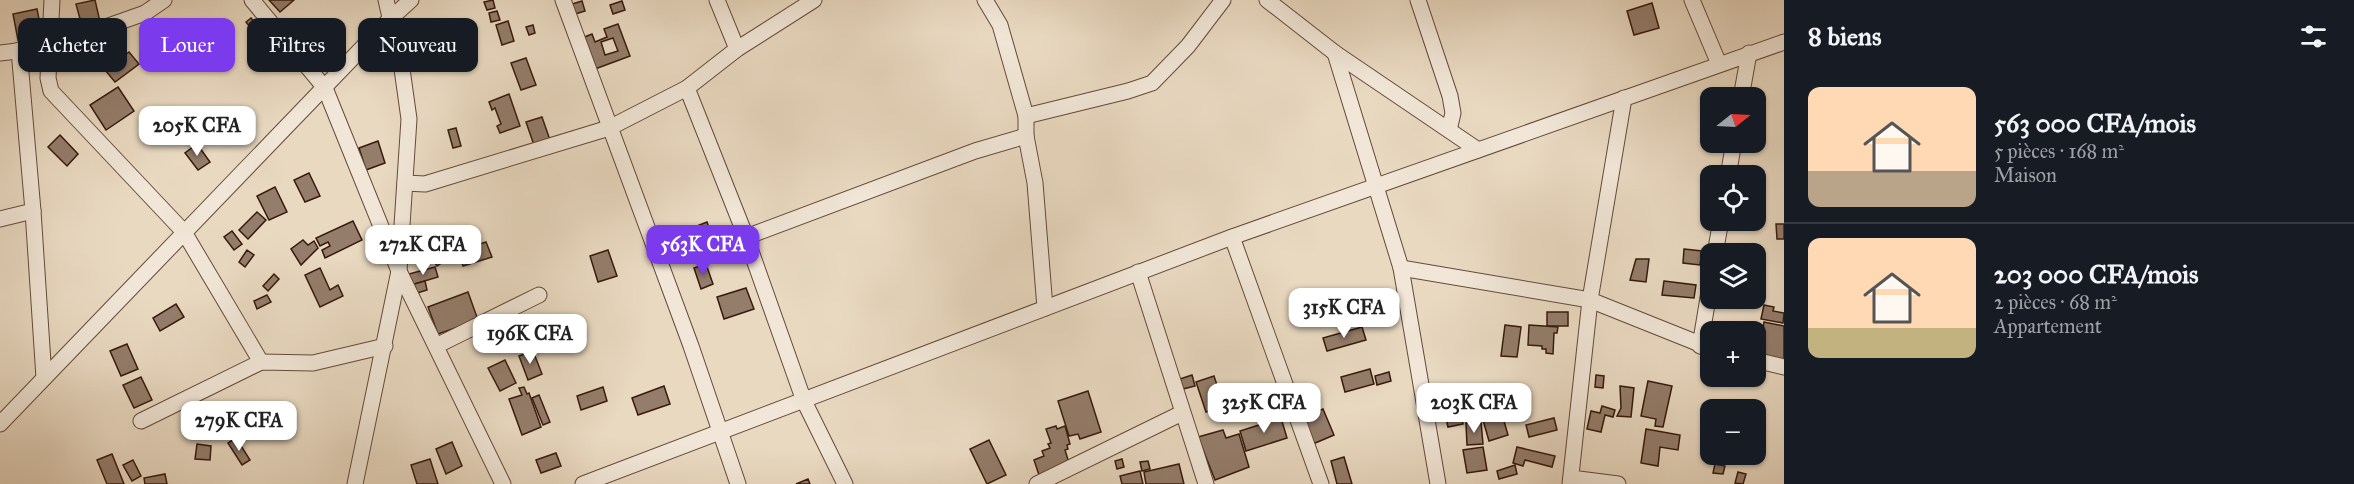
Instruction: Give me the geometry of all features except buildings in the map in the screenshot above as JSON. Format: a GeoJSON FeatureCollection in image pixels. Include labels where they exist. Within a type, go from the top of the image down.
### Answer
{"type":"FeatureCollection","features":[{"type":"Feature","properties":{"kind":"street"},"geometry":{"type":"LineString","coordinates":[[51,18],[52,0]]}},
{"type":"Feature","properties":{"kind":"street"},"geometry":{"type":"LineString","coordinates":[[127,19],[145,13],[164,0]]}},
{"type":"Feature","properties":{"kind":"street"},"geometry":{"type":"LineString","coordinates":[[252,0],[325,88],[399,271],[503,484]]}},
{"type":"Feature","properties":{"kind":"street"},"geometry":{"type":"LineString","coordinates":[[386,0],[390,18]]}},
{"type":"Feature","properties":{"kind":"street"},"geometry":{"type":"LineString","coordinates":[[391,18],[411,0]]}},
{"type":"Feature","properties":{"kind":"street"},"geometry":{"type":"LineString","coordinates":[[563,0],[691,346],[738,484]]}},
{"type":"Feature","properties":{"kind":"street"},"geometry":{"type":"LineString","coordinates":[[717,0],[738,49]]}},
{"type":"Feature","properties":{"kind":"street"},"geometry":{"type":"LineString","coordinates":[[405,183],[425,184],[609,128],[687,88],[738,49],[814,0]]}},
{"type":"Feature","properties":{"kind":"street"},"geometry":{"type":"LineString","coordinates":[[985,0],[1000,25],[1020,88],[1026,116],[1026,136],[1035,183],[1045,308]]}},
{"type":"Feature","properties":{"kind":"street"},"geometry":{"type":"LineString","coordinates":[[1026,116],[1152,83],[1188,46],[1223,0]]}},
{"type":"Feature","properties":{"kind":"street"},"geometry":{"type":"LineString","coordinates":[[1268,0],[1335,53],[1478,150]]}},
{"type":"Feature","properties":{"kind":"street"},"geometry":{"type":"LineString","coordinates":[[1418,0],[1450,96],[1453,113],[1449,130]]}},
{"type":"Feature","properties":{"kind":"street"},"geometry":{"type":"LineString","coordinates":[[1692,0],[1719,64]]}},
{"type":"Feature","properties":{"kind":"street"},"geometry":{"type":"LineString","coordinates":[[583,484],[611,479],[719,432],[1232,237],[1784,42]]}},
{"type":"Feature","properties":{"kind":"street"},"geometry":{"type":"LineString","coordinates":[[0,53],[18,50]]}},
{"type":"Feature","properties":{"kind":"street"},"geometry":{"type":"LineString","coordinates":[[0,424],[358,53]]}},
{"type":"Feature","properties":{"kind":"street"},"geometry":{"type":"LineString","coordinates":[[1335,53],[1378,186],[1401,268],[1438,484]]}},
{"type":"Feature","properties":{"kind":"street"},"geometry":{"type":"LineString","coordinates":[[1744,87],[1749,53]]}},
{"type":"Feature","properties":{"kind":"street"},"geometry":{"type":"LineString","coordinates":[[21,72],[44,378]]}},
{"type":"Feature","properties":{"kind":"street"},"geometry":{"type":"LineString","coordinates":[[48,72],[51,91],[184,232],[261,362]]}},
{"type":"Feature","properties":{"kind":"street"},"geometry":{"type":"LineString","coordinates":[[355,484],[399,271],[409,119],[402,72]]}},
{"type":"Feature","properties":{"kind":"street"},"geometry":{"type":"LineString","coordinates":[[687,88],[746,237],[804,401],[845,484]]}},
{"type":"Feature","properties":{"kind":"street"},"geometry":{"type":"LineString","coordinates":[[1618,484],[1571,481],[1590,300],[1624,98]]}},
{"type":"Feature","properties":{"kind":"street"},"geometry":{"type":"LineString","coordinates":[[746,237],[975,151],[1026,136]]}},
{"type":"Feature","properties":{"kind":"street"},"geometry":{"type":"LineString","coordinates":[[0,219],[33,211]]}},
{"type":"Feature","properties":{"kind":"street"},"geometry":{"type":"LineString","coordinates":[[1232,237],[1321,484]]}},
{"type":"Feature","properties":{"kind":"street"},"geometry":{"type":"LineString","coordinates":[[1401,268],[1590,300],[1700,345]]}},
{"type":"Feature","properties":{"kind":"street"},"geometry":{"type":"LineString","coordinates":[[1138,272],[1206,484]]}},
{"type":"Feature","properties":{"kind":"street"},"geometry":{"type":"LineString","coordinates":[[436,346],[539,295]]}},
{"type":"Feature","properties":{"kind":"street"},"geometry":{"type":"LineString","coordinates":[[141,421],[261,362],[313,363],[343,358],[385,346]]}},
{"type":"Feature","properties":{"kind":"street"},"geometry":{"type":"LineString","coordinates":[[1766,363],[1784,367]]}},
{"type":"Feature","properties":{"kind":"street"},"geometry":{"type":"LineString","coordinates":[[1037,484],[1182,413]]}}]}
